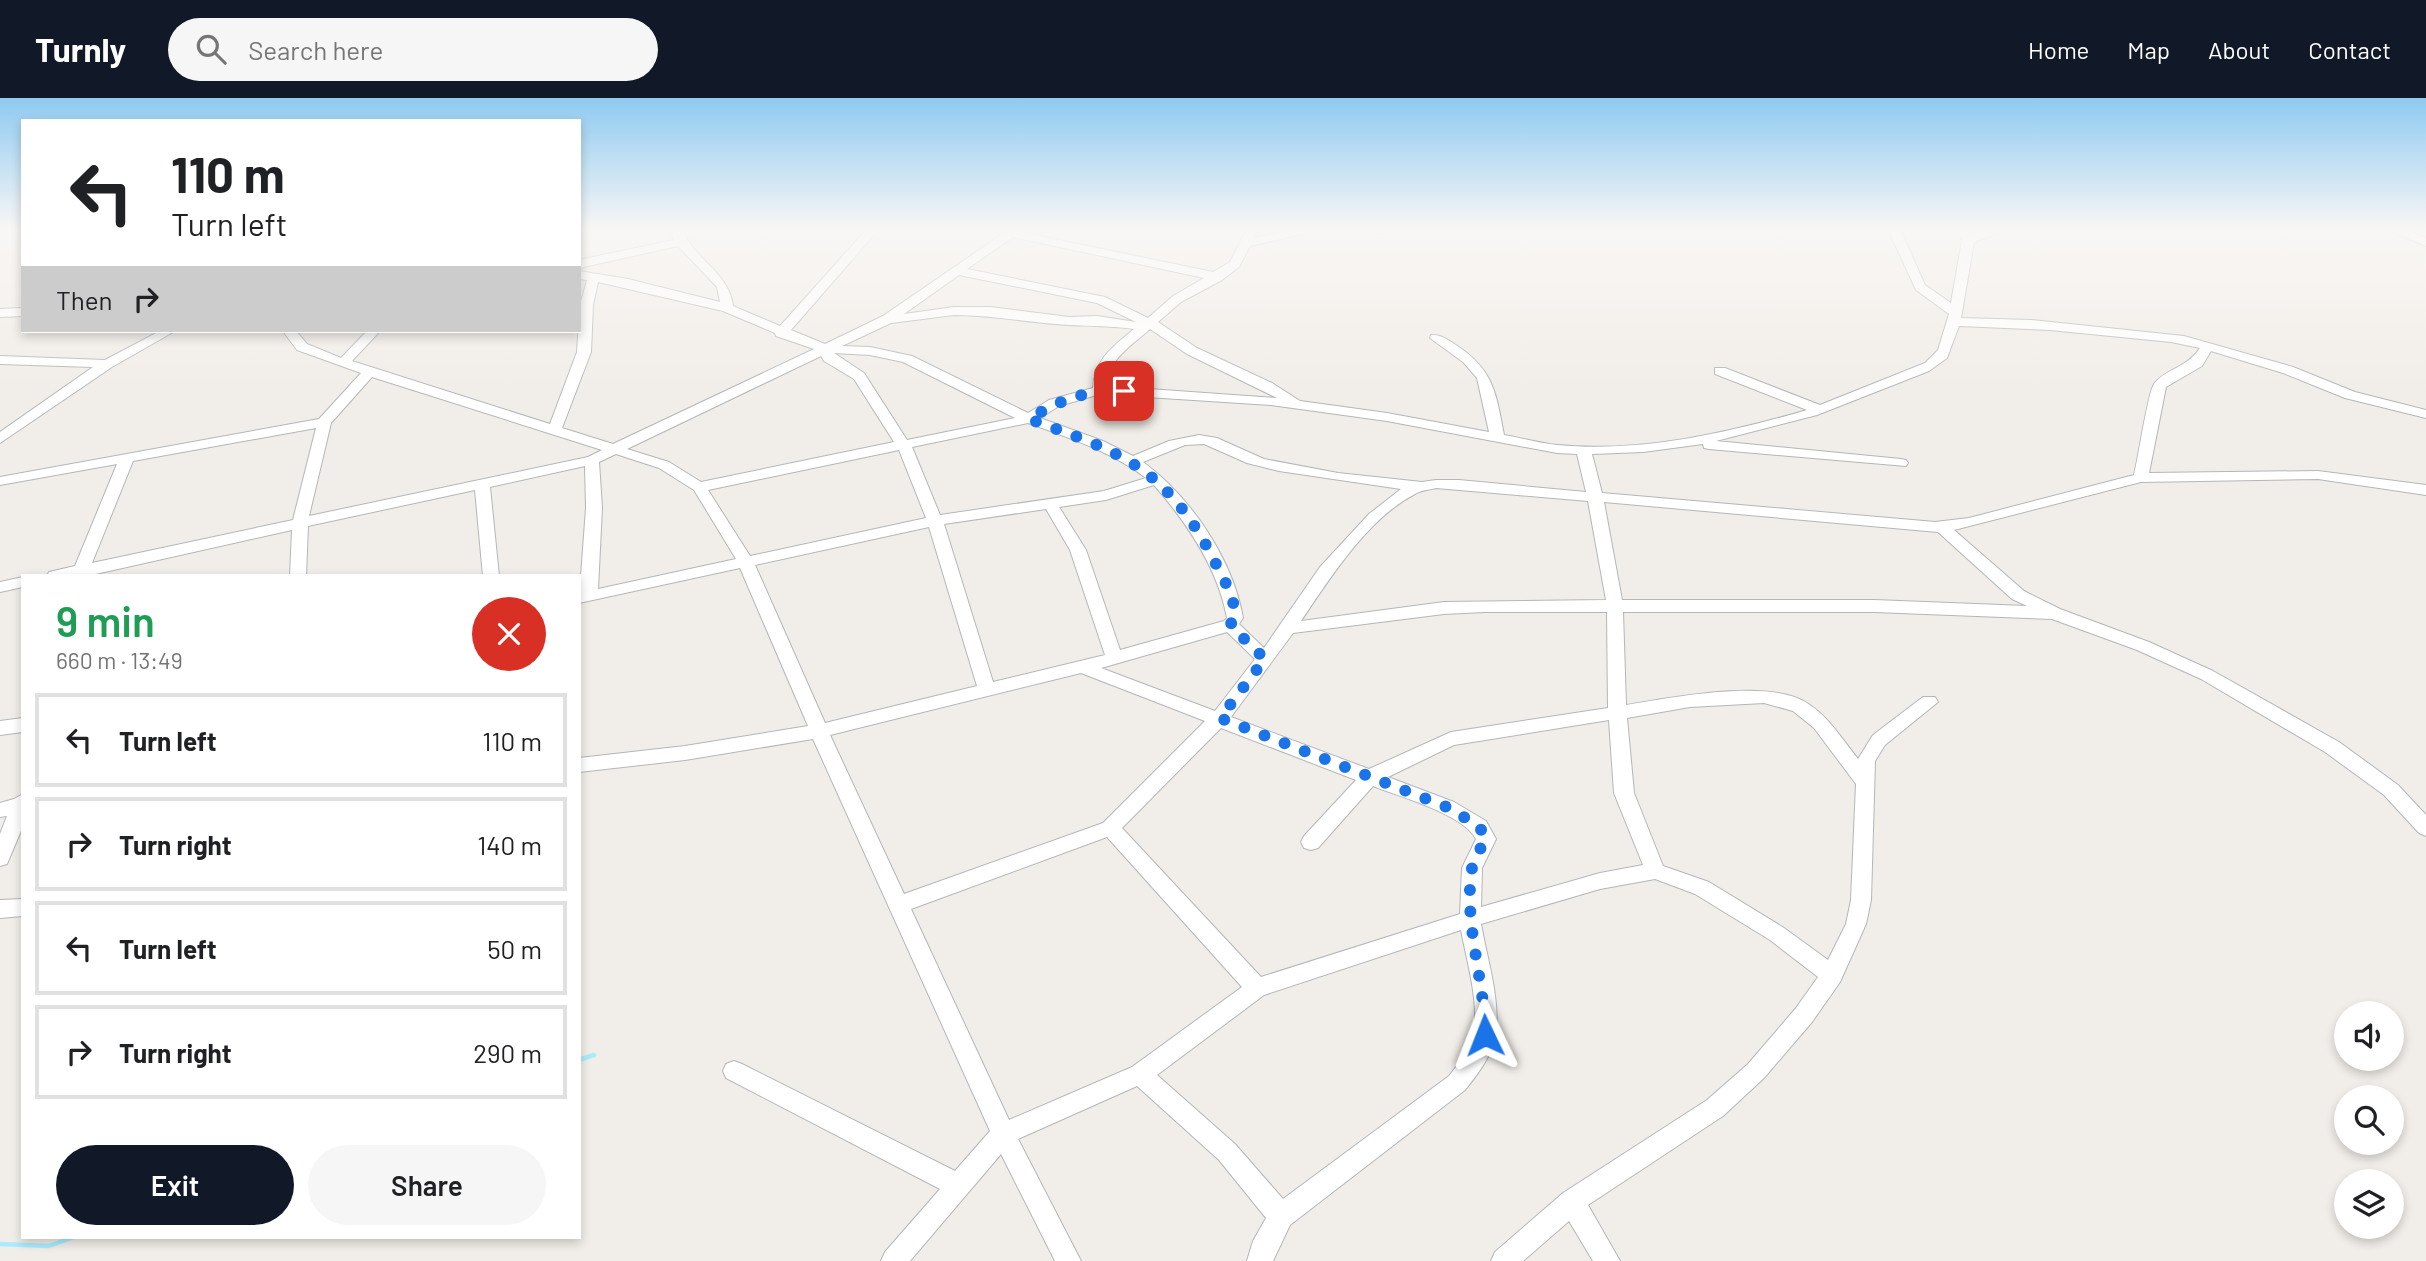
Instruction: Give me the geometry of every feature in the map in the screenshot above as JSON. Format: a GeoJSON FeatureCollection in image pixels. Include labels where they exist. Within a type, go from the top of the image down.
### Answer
{"type":"FeatureCollection","features":[{"type":"Feature","properties":{"kind":"street"},"geometry":{"type":"LineString","coordinates":[[555,429],[583,354],[587,334],[587,292],[591,283]]}},
{"type":"Feature","properties":{"kind":"street"},"geometry":{"type":"LineString","coordinates":[[581,765],[685,753],[819,731],[1082,667],[1230,625],[1235,618],[1231,595],[1204,540],[1157,479],[1133,461],[1097,444],[1029,419],[907,359],[870,351],[825,349],[781,333],[727,308],[629,283]]}},
{"type":"Feature","properties":{"kind":"street"},"geometry":{"type":"LineString","coordinates":[[718,283],[723,288],[727,308]]}},
{"type":"Feature","properties":{"kind":"street"},"geometry":{"type":"LineString","coordinates":[[781,333],[825,283]]}},
{"type":"Feature","properties":{"kind":"street"},"geometry":{"type":"LineString","coordinates":[[80,573],[592,460],[888,319],[939,283]]}},
{"type":"Feature","properties":{"kind":"street"},"geometry":{"type":"LineString","coordinates":[[1020,283],[1108,303],[1145,325],[1170,334],[1192,351],[1267,386],[1298,405]]}},
{"type":"Feature","properties":{"kind":"street"},"geometry":{"type":"LineString","coordinates":[[1100,390],[1101,371],[1111,356],[1177,299],[1206,283]]}},
{"type":"Feature","properties":{"kind":"street"},"geometry":{"type":"LineString","coordinates":[[1918,283],[1954,317],[2029,322],[2183,339],[2288,370],[2350,395],[2426,414]]}},
{"type":"Feature","properties":{"kind":"street"},"geometry":{"type":"LineString","coordinates":[[699,487],[1029,419],[1054,403],[1100,390],[1298,405],[1557,449],[1584,451],[1696,441],[1747,432],[1866,393],[1940,359],[1947,346],[1959,283]]}},
{"type":"Feature","properties":{"kind":"street"},"geometry":{"type":"LineString","coordinates":[[888,319],[954,311],[990,311],[1069,321],[1117,321],[1145,325]]}},
{"type":"Feature","properties":{"kind":"street"},"geometry":{"type":"LineString","coordinates":[[0,313],[21,312]]}},
{"type":"Feature","properties":{"kind":"street"},"geometry":{"type":"LineString","coordinates":[[0,439],[107,364],[165,333]]}},
{"type":"Feature","properties":{"kind":"street"},"geometry":{"type":"LineString","coordinates":[[291,333],[302,347],[343,363],[616,448],[664,465],[699,487],[718,513],[745,561],[819,731],[1003,1134],[1068,1261]]}},
{"type":"Feature","properties":{"kind":"street"},"geometry":{"type":"LineString","coordinates":[[343,363],[372,333]]}},
{"type":"Feature","properties":{"kind":"street"},"geometry":{"type":"LineString","coordinates":[[1436,338],[1480,370],[1488,386],[1497,438]]}},
{"type":"Feature","properties":{"kind":"street"},"geometry":{"type":"LineString","coordinates":[[2141,478],[2160,384],[2197,363],[2208,346]]}},
{"type":"Feature","properties":{"kind":"street"},"geometry":{"type":"LineString","coordinates":[[825,349],[829,358],[859,376],[904,446],[935,521],[987,691]]}},
{"type":"Feature","properties":{"kind":"street"},"geometry":{"type":"LineString","coordinates":[[0,360],[107,364]]}},
{"type":"Feature","properties":{"kind":"street"},"geometry":{"type":"LineString","coordinates":[[1720,371],[1818,409]]}},
{"type":"Feature","properties":{"kind":"street"},"geometry":{"type":"LineString","coordinates":[[298,574],[300,523],[324,422],[370,372]]}},
{"type":"Feature","properties":{"kind":"street"},"geometry":{"type":"LineString","coordinates":[[0,481],[324,422]]}},
{"type":"Feature","properties":{"kind":"street"},"geometry":{"type":"LineString","coordinates":[[1133,461],[1184,441],[1203,438],[1256,461],[1368,482],[1422,486],[1459,485],[1942,527],[1969,523],[2141,478],[2318,475],[2426,490]]}},
{"type":"Feature","properties":{"kind":"street"},"geometry":{"type":"LineString","coordinates":[[1696,441],[1723,448],[1901,463]]}},
{"type":"Feature","properties":{"kind":"street"},"geometry":{"type":"LineString","coordinates":[[1584,451],[1615,607],[1617,711],[1624,793],[1656,871]]}},
{"type":"Feature","properties":{"kind":"street"},"geometry":{"type":"LineString","coordinates":[[80,573],[127,457]]}},
{"type":"Feature","properties":{"kind":"street"},"geometry":{"type":"LineString","coordinates":[[592,460],[594,509],[584,597],[935,521],[1107,495],[1157,479]]}},
{"type":"Feature","properties":{"kind":"street"},"geometry":{"type":"LineString","coordinates":[[482,485],[491,574]]}},
{"type":"Feature","properties":{"kind":"street"},"geometry":{"type":"LineString","coordinates":[[900,904],[1110,828],[1220,718],[1346,546],[1374,517],[1403,493],[1422,486]]}},
{"type":"Feature","properties":{"kind":"street"},"geometry":{"type":"LineString","coordinates":[[1049,502],[1078,550],[1114,657]]}},
{"type":"Feature","properties":{"kind":"street"},"geometry":{"type":"LineString","coordinates":[[1942,527],[2012,591],[2054,613],[2143,646],[2207,674],[2363,768],[2391,790],[2426,828]]}},
{"type":"Feature","properties":{"kind":"street"},"geometry":{"type":"LineString","coordinates":[[0,587],[21,582]]}},
{"type":"Feature","properties":{"kind":"street"},"geometry":{"type":"LineString","coordinates":[[1288,628],[1444,608],[1724,604],[2054,613]]}},
{"type":"Feature","properties":{"kind":"street"},"geometry":{"type":"LineString","coordinates":[[1230,625],[1265,659]]}},
{"type":"Feature","properties":{"kind":"street"},"geometry":{"type":"LineString","coordinates":[[1082,667],[1447,807],[1479,826],[1485,834],[1486,839],[1472,868],[1470,919],[1485,1009],[1485,1035],[1473,1063],[1457,1083],[1281,1216],[1262,1250],[1260,1261]]}},
{"type":"Feature","properties":{"kind":"street"},"geometry":{"type":"LineString","coordinates":[[1311,842],[1370,777],[1451,739],[1617,711],[1721,698],[1764,697],[1783,701],[1811,713],[1863,780]]}},
{"type":"Feature","properties":{"kind":"street"},"geometry":{"type":"LineString","coordinates":[[1504,1261],[1572,1202],[1715,1108],[1756,1071],[1804,1015],[1832,975],[1846,948],[1861,900],[1863,780],[1866,761],[1879,740],[1929,702]]}},
{"type":"Feature","properties":{"kind":"street"},"geometry":{"type":"LineString","coordinates":[[0,728],[21,724]]}},
{"type":"Feature","properties":{"kind":"street"},"geometry":{"type":"LineString","coordinates":[[0,810],[21,804]]}},
{"type":"Feature","properties":{"kind":"street"},"geometry":{"type":"LineString","coordinates":[[0,858],[21,806]]}},
{"type":"Feature","properties":{"kind":"street"},"geometry":{"type":"LineString","coordinates":[[1110,828],[1257,988]]}},
{"type":"Feature","properties":{"kind":"street"},"geometry":{"type":"LineString","coordinates":[[894,1261],[1003,1134],[1140,1074],[1257,988],[1470,919],[1600,881],[1656,871],[1702,888],[1777,934],[1832,975]]}},
{"type":"Feature","properties":{"kind":"street"},"geometry":{"type":"LineString","coordinates":[[0,909],[21,906]]}},
{"type":"Feature","properties":{"kind":"street"},"geometry":{"type":"LineString","coordinates":[[734,1072],[959,1186]]}},
{"type":"Feature","properties":{"kind":"street"},"geometry":{"type":"LineString","coordinates":[[1140,1074],[1227,1152],[1281,1216]]}},
{"type":"Feature","properties":{"kind":"street"},"geometry":{"type":"LineString","coordinates":[[1572,1202],[1606,1261]]}},
{"type":"Feature","properties":{"kind":"waterway"},"geometry":{"type":"LineString","coordinates":[[581,1059],[594,1055]]}},
{"type":"Feature","properties":{"kind":"waterway"},"geometry":{"type":"LineString","coordinates":[[0,1244],[49,1246],[68,1239]]}},
{"type":"Feature","properties":{"kind":"route"},"geometry":{"type":"LineString","coordinates":[[1124,391],[1100,390],[1054,403],[1029,419],[1097,444],[1133,461],[1157,479],[1204,540],[1235,608],[1235,618],[1230,625],[1265,659],[1220,718],[1447,807],[1479,826],[1485,834],[1486,839],[1472,868],[1470,919],[1485,1009],[1485,1035]]}}]}
